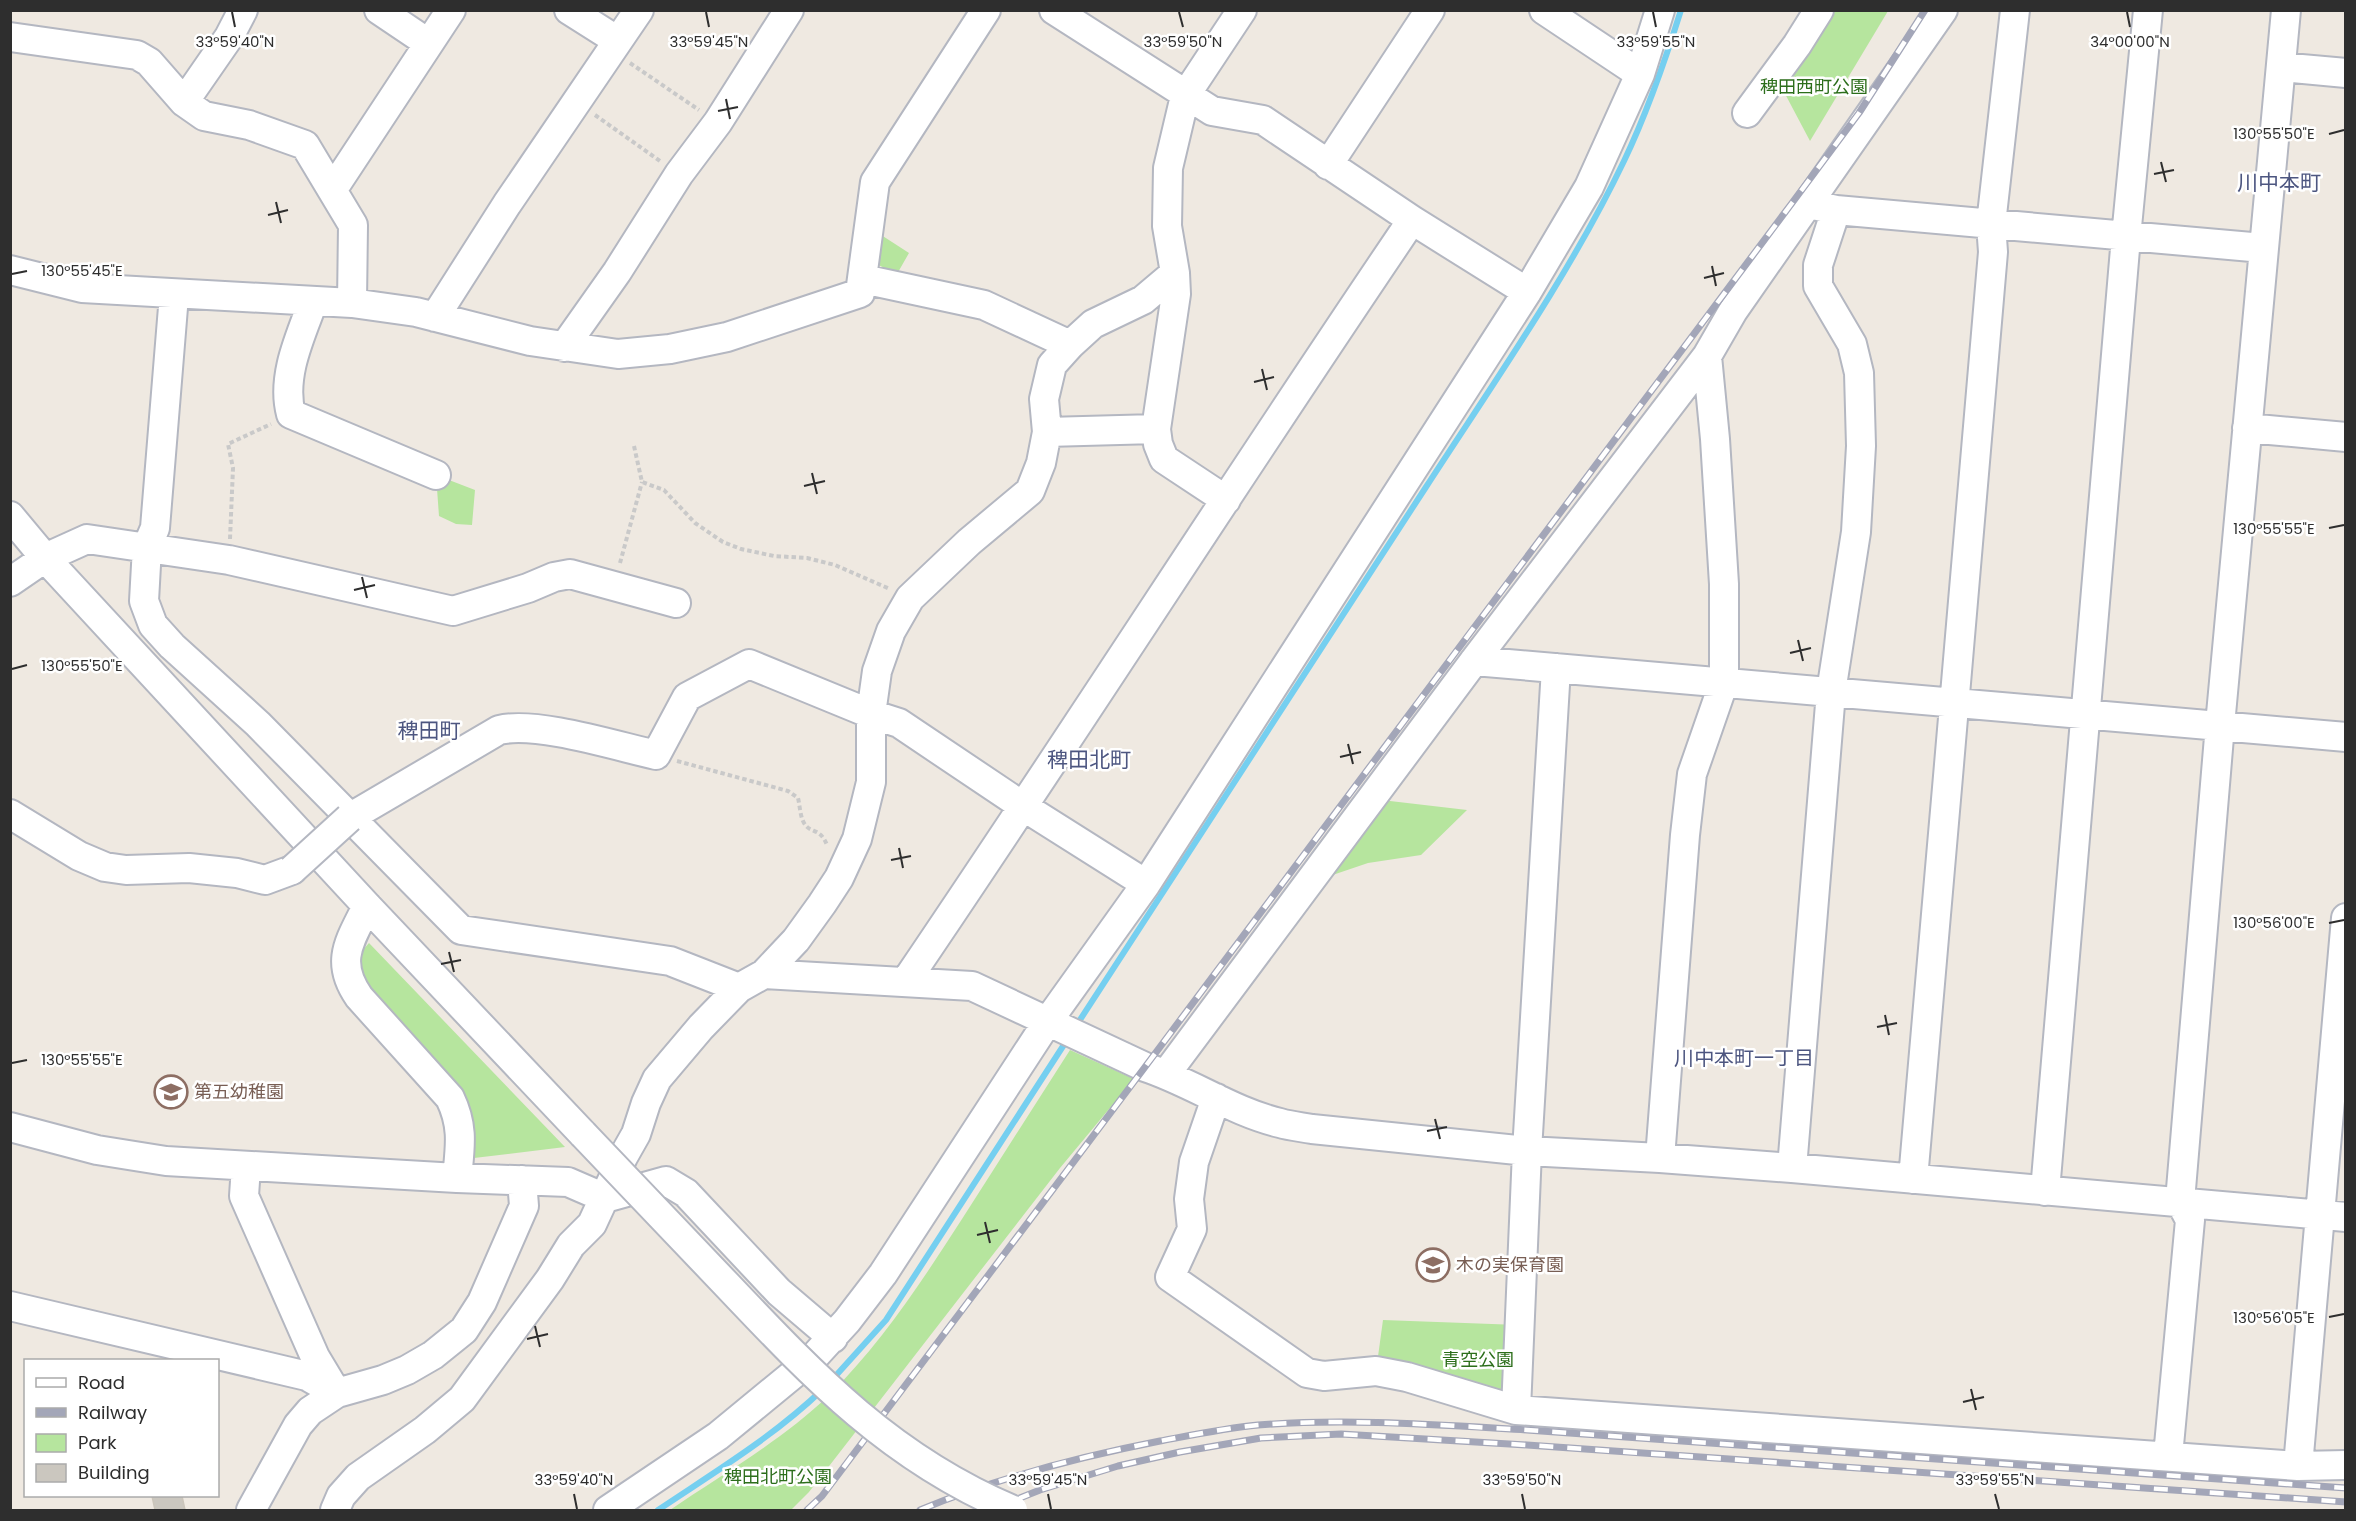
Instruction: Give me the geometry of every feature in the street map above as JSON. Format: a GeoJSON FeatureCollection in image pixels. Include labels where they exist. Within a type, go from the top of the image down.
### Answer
{"type":"FeatureCollection","features":[{"type":"Feature","properties":{"kind":"street"},"geometry":{"type":"LineString","coordinates":[[184,102],[229,37],[243,10]]}},
{"type":"Feature","properties":{"kind":"street"},"geometry":{"type":"LineString","coordinates":[[379,10],[428,44]]}},
{"type":"Feature","properties":{"kind":"street"},"geometry":{"type":"LineString","coordinates":[[333,189],[451,10]]}},
{"type":"Feature","properties":{"kind":"street"},"geometry":{"type":"LineString","coordinates":[[569,10],[618,42]]}},
{"type":"Feature","properties":{"kind":"street"},"geometry":{"type":"LineString","coordinates":[[435,316],[507,204],[639,10]]}},
{"type":"Feature","properties":{"kind":"street"},"geometry":{"type":"LineString","coordinates":[[564,347],[617,272],[679,174],[718,122],[789,10]]}},
{"type":"Feature","properties":{"kind":"street"},"geometry":{"type":"LineString","coordinates":[[10,270],[82,288],[174,295],[352,303],[435,316],[530,341],[618,354],[670,349],[727,337],[860,293],[875,182],[986,10]]}},
{"type":"Feature","properties":{"kind":"street"},"geometry":{"type":"LineString","coordinates":[[1054,10],[1185,96],[1212,111],[1263,120],[1412,220],[1527,292]]}},
{"type":"Feature","properties":{"kind":"street"},"geometry":{"type":"LineString","coordinates":[[1226,500],[1164,459],[1158,444],[1156,429],[1176,294],[1167,226],[1168,168],[1185,96],[1242,10]]}},
{"type":"Feature","properties":{"kind":"street"},"geometry":{"type":"LineString","coordinates":[[1328,165],[1430,10]]}},
{"type":"Feature","properties":{"kind":"street"},"geometry":{"type":"LineString","coordinates":[[1544,10],[1640,74]]}},
{"type":"Feature","properties":{"kind":"street"},"geometry":{"type":"LineString","coordinates":[[608,1510],[718,1436],[752,1410],[833,1338],[1064,1029],[1146,884],[1527,292],[1589,187],[1640,74],[1660,10]]}},
{"type":"Feature","properties":{"kind":"street"},"geometry":{"type":"LineString","coordinates":[[1747,113],[1797,45],[1819,10]]}},
{"type":"Feature","properties":{"kind":"street"},"geometry":{"type":"LineString","coordinates":[[1166,1074],[1474,661],[1707,356],[1740,302],[1823,207],[1943,10]]}},
{"type":"Feature","properties":{"kind":"street"},"geometry":{"type":"LineString","coordinates":[[1913,1179],[1993,252],[1991,224],[2015,10]]}},
{"type":"Feature","properties":{"kind":"street"},"geometry":{"type":"LineString","coordinates":[[2045,1191],[2126,237],[2148,10]]}},
{"type":"Feature","properties":{"kind":"street"},"geometry":{"type":"LineString","coordinates":[[2168,1456],[2190,1220],[2180,1201],[2220,725],[2286,10]]}},
{"type":"Feature","properties":{"kind":"street"},"geometry":{"type":"LineString","coordinates":[[10,37],[137,55],[149,62],[184,102],[204,116],[249,125],[305,145],[353,225],[352,303]]}},
{"type":"Feature","properties":{"kind":"street"},"geometry":{"type":"LineString","coordinates":[[2281,67],[2346,73]]}},
{"type":"Feature","properties":{"kind":"street"},"geometry":{"type":"LineString","coordinates":[[1823,207],[2126,237],[2264,248]]}},
{"type":"Feature","properties":{"kind":"street"},"geometry":{"type":"LineString","coordinates":[[1792,1168],[1831,692],[1856,532],[1861,446],[1859,373],[1852,344],[1818,286],[1823,207]]}},
{"type":"Feature","properties":{"kind":"street"},"geometry":{"type":"LineString","coordinates":[[906,981],[1024,807],[1270,430],[1412,220]]}},
{"type":"Feature","properties":{"kind":"street"},"geometry":{"type":"LineString","coordinates":[[335,1510],[341,1496],[358,1477],[425,1430],[462,1399],[550,1279],[571,1245],[592,1224],[636,1134],[657,1079],[739,988],[764,974],[796,940],[839,878],[857,839],[871,782],[871,714],[877,671],[891,631],[910,598],[1030,491],[1041,463],[1047,432],[1044,399],[1052,365],[1093,324],[1143,300],[1175,273]]}},
{"type":"Feature","properties":{"kind":"street"},"geometry":{"type":"LineString","coordinates":[[863,279],[984,305],[1070,345]]}},
{"type":"Feature","properties":{"kind":"street"},"geometry":{"type":"LineString","coordinates":[[174,295],[155,528],[147,547],[144,601],[153,625],[172,646],[258,724],[461,930],[670,961],[739,988]]}},
{"type":"Feature","properties":{"kind":"street"},"geometry":{"type":"LineString","coordinates":[[313,302],[294,352],[286,398],[291,414],[436,475]]}},
{"type":"Feature","properties":{"kind":"street"},"geometry":{"type":"LineString","coordinates":[[1660,1158],[1684,835],[1692,774],[1724,682],[1724,584],[1715,439],[1707,356]]}},
{"type":"Feature","properties":{"kind":"street"},"geometry":{"type":"LineString","coordinates":[[2247,428],[2346,437]]}},
{"type":"Feature","properties":{"kind":"street"},"geometry":{"type":"LineString","coordinates":[[1047,432],[1156,429]]}},
{"type":"Feature","properties":{"kind":"street"},"geometry":{"type":"LineString","coordinates":[[10,516],[45,558],[367,906],[828,1389],[879,1433],[933,1470],[986,1499],[1013,1510]]}},
{"type":"Feature","properties":{"kind":"street"},"geometry":{"type":"LineString","coordinates":[[10,582],[45,558],[87,538],[229,560],[453,611],[528,588],[554,577],[570,574],[676,603]]}},
{"type":"Feature","properties":{"kind":"street"},"geometry":{"type":"LineString","coordinates":[[1474,661],[2086,716],[2220,725],[2346,738]]}},
{"type":"Feature","properties":{"kind":"street"},"geometry":{"type":"LineString","coordinates":[[10,814],[79,856],[105,867],[126,870],[189,868],[237,873],[265,880],[292,870],[349,818],[500,730],[512,727],[555,733],[656,755],[687,696],[749,664],[871,714],[899,723],[1024,807],[1146,884]]}},
{"type":"Feature","properties":{"kind":"street"},"geometry":{"type":"LineString","coordinates":[[1516,1410],[1527,1151],[1556,668]]}},
{"type":"Feature","properties":{"kind":"street"},"geometry":{"type":"LineString","coordinates":[[367,906],[348,945],[345,957],[350,985],[450,1098],[461,1130],[457,1178]]}},
{"type":"Feature","properties":{"kind":"street"},"geometry":{"type":"LineString","coordinates":[[2298,1466],[2333,1216],[2346,918]]}},
{"type":"Feature","properties":{"kind":"street"},"geometry":{"type":"LineString","coordinates":[[764,974],[972,986],[1216,1098],[1278,1123],[1312,1129],[1527,1151],[1792,1168],[2333,1216]]}},
{"type":"Feature","properties":{"kind":"street"},"geometry":{"type":"LineString","coordinates":[[1216,1098],[1194,1162],[1189,1199],[1192,1229],[1170,1277],[1307,1373],[1324,1376],[1376,1371],[1407,1377],[1516,1410],[2298,1466],[2346,1465]]}},
{"type":"Feature","properties":{"kind":"street"},"geometry":{"type":"LineString","coordinates":[[10,1127],[66,1143],[166,1161],[568,1182],[605,1198],[666,1181],[686,1193],[779,1292],[833,1338]]}},
{"type":"Feature","properties":{"kind":"street"},"geometry":{"type":"LineString","coordinates":[[246,1166],[244,1196],[315,1357],[337,1393]]}},
{"type":"Feature","properties":{"kind":"street"},"geometry":{"type":"LineString","coordinates":[[251,1510],[298,1425],[310,1411],[337,1393],[383,1380],[407,1370],[439,1350],[464,1330],[482,1302],[524,1206],[522,1180]]}},
{"type":"Feature","properties":{"kind":"street"},"geometry":{"type":"LineString","coordinates":[[10,1306],[307,1376],[337,1393]]}},
{"type":"Feature","properties":{"kind":"path"},"geometry":{"type":"LineString","coordinates":[[618,42],[620,56],[718,122]]}},
{"type":"Feature","properties":{"kind":"path"},"geometry":{"type":"LineString","coordinates":[[577,102],[679,174]]}},
{"type":"Feature","properties":{"kind":"path"},"geometry":{"type":"LineString","coordinates":[[229,560],[232,468],[228,444],[291,414]]}},
{"type":"Feature","properties":{"kind":"path"},"geometry":{"type":"LineString","coordinates":[[613,587],[642,482],[634,446]]}},
{"type":"Feature","properties":{"kind":"path"},"geometry":{"type":"LineString","coordinates":[[642,482],[664,490],[695,524],[723,542],[741,549],[774,556],[807,558],[835,565],[910,598]]}},
{"type":"Feature","properties":{"kind":"path"},"geometry":{"type":"LineString","coordinates":[[656,755],[758,781],[794,794],[798,798],[806,826],[823,835],[839,878]]}},
{"type":"Feature","properties":{"kind":"green space","name":"稗田西町公園"},"geometry":{"type":"Polygon","coordinates":[[[1834,11],[1888,11],[1810,141],[1783,90],[1834,11]]]}},
{"type":"Feature","properties":{"kind":"green space"},"geometry":{"type":"Polygon","coordinates":[[[875,231],[909,253],[897,274],[870,261],[875,231]]]}},
{"type":"Feature","properties":{"kind":"green space"},"geometry":{"type":"Polygon","coordinates":[[[436,475],[475,490],[472,525],[456,524],[439,516],[436,475]]]}},
{"type":"Feature","properties":{"kind":"green space"},"geometry":{"type":"Polygon","coordinates":[[[1373,799],[1467,810],[1421,855],[1368,863],[1309,883],[1373,799]]]}},
{"type":"Feature","properties":{"kind":"green space"},"geometry":{"type":"Polygon","coordinates":[[[369,943],[565,1147],[474,1158],[471,1117],[455,1081],[358,977],[362,951],[369,943]]]}},
{"type":"Feature","properties":{"kind":"green space","name":"稗田北町公園"},"geometry":{"type":"Polygon","coordinates":[[[1070,1050],[1134,1079],[1060,1168],[809,1492],[791,1510],[670,1510],[792,1427],[848,1376],[884,1333],[932,1265],[1070,1050]]]}},
{"type":"Feature","properties":{"kind":"green space","name":"青空公園"},"geometry":{"type":"Polygon","coordinates":[[[1383,1320],[1519,1325],[1516,1410],[1376,1371],[1383,1320]]]}},
{"type":"Feature","properties":{"kind":"building"},"geometry":{"type":"Polygon","coordinates":[[[152,1497],[182,1497],[185,1510],[155,1510],[152,1497]]]}},
{"type":"Feature","properties":{"kind":"waterway"},"geometry":{"type":"LineString","coordinates":[[1076,1026],[1556,286],[1624,161],[1655,87],[1681,10]]}},
{"type":"Feature","properties":{"kind":"waterway"},"geometry":{"type":"LineString","coordinates":[[831,1381],[886,1320],[1067,1040]]}},
{"type":"Feature","properties":{"kind":"waterway"},"geometry":{"type":"LineString","coordinates":[[658,1510],[763,1439],[822,1390]]}},
{"type":"Feature","properties":{"kind":"railway"},"geometry":{"type":"LineString","coordinates":[[807,1510],[822,1496],[1792,203],[1859,113],[1925,10]]}},
{"type":"Feature","properties":{"kind":"railway"},"geometry":{"type":"LineString","coordinates":[[920,1510],[1008,1478],[1129,1447],[1246,1426],[1325,1422],[1527,1430],[2346,1488]]}},
{"type":"Feature","properties":{"kind":"railway"},"geometry":{"type":"LineString","coordinates":[[990,1510],[1040,1490],[1118,1466],[1180,1452],[1261,1438],[1341,1434],[2346,1502]]}},
{"type":"Feature","properties":{"kind":"place","name":"第五幼稚園"},"geometry":{"type":"Point","coordinates":[171,1092]}},
{"type":"Feature","properties":{"kind":"place","name":"木の実保育園"},"geometry":{"type":"Point","coordinates":[1433,1265]}},
{"type":"Feature","properties":{"kind":"district","name":"川中本町"},"geometry":{"type":"Point","coordinates":[2279,183]}},
{"type":"Feature","properties":{"kind":"district","name":"稗田町"},"geometry":{"type":"Point","coordinates":[429,731]}},
{"type":"Feature","properties":{"kind":"district","name":"稗田北町"},"geometry":{"type":"Point","coordinates":[1089,760]}},
{"type":"Feature","properties":{"kind":"district","name":"川中本町一丁目"},"geometry":{"type":"Point","coordinates":[1744,1058]}}]}
